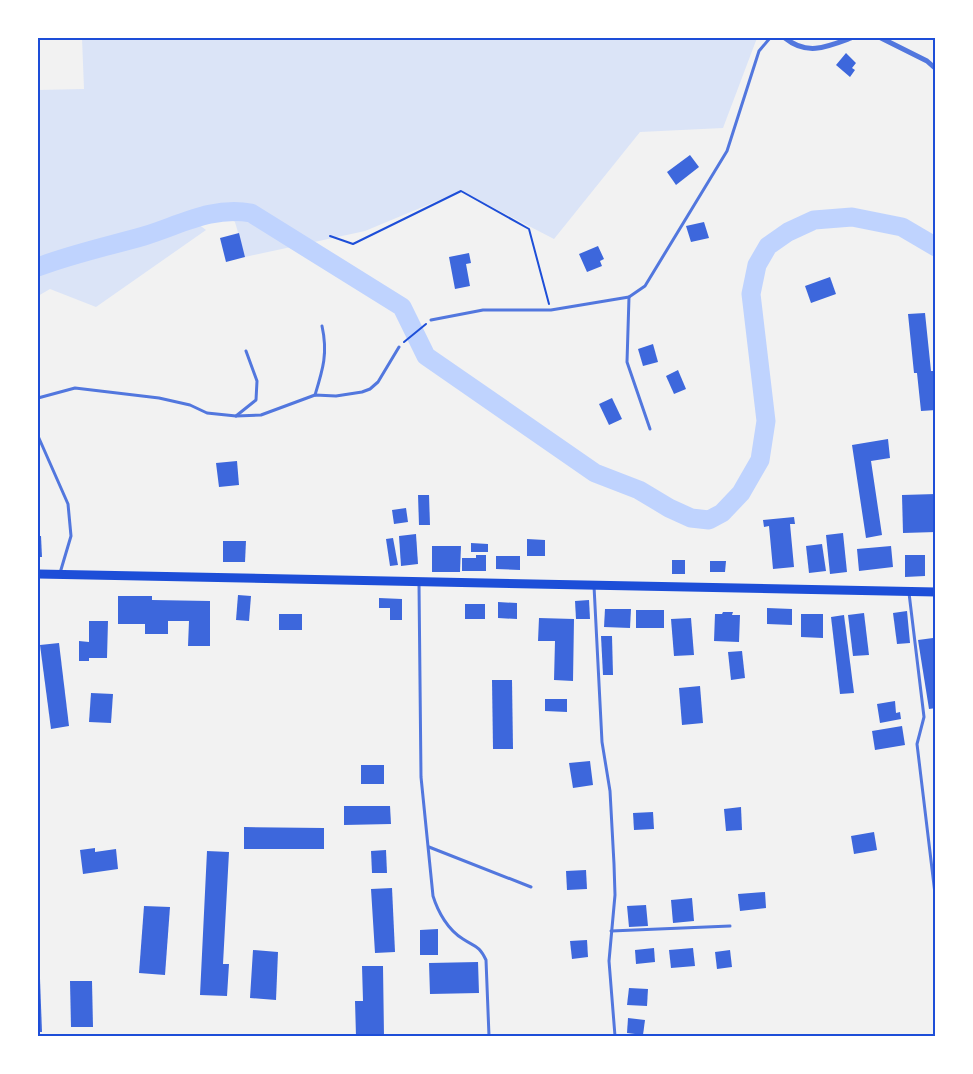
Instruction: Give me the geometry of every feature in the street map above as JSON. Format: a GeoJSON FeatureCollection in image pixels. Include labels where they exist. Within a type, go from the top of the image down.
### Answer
{"type":"FeatureCollection","features":[{"type":"Feature","properties":{"kind":"main road"},"geometry":{"type":"LineString","coordinates":[[38,574],[936,592]]}},
{"type":"Feature","properties":{"kind":"street"},"geometry":{"type":"LineString","coordinates":[[785,38],[797,46],[810,49],[827,47],[851,38]]}},
{"type":"Feature","properties":{"kind":"street"},"geometry":{"type":"LineString","coordinates":[[881,38],[927,61],[936,69]]}},
{"type":"Feature","properties":{"kind":"lane"},"geometry":{"type":"LineString","coordinates":[[431,320],[483,310],[551,310],[628,297],[645,286],[726,151],[759,51],[770,38]]}},
{"type":"Feature","properties":{"kind":"lane"},"geometry":{"type":"LineString","coordinates":[[628,297],[627,362],[650,428]]}},
{"type":"Feature","properties":{"kind":"lane"},"geometry":{"type":"LineString","coordinates":[[316,395],[323,369],[326,343],[322,326]]}},
{"type":"Feature","properties":{"kind":"lane"},"geometry":{"type":"LineString","coordinates":[[38,398],[75,388],[159,398],[190,406],[206,413],[236,416],[261,415],[316,395],[336,396],[370,389],[378,382],[399,347]]}},
{"type":"Feature","properties":{"kind":"lane"},"geometry":{"type":"LineString","coordinates":[[236,416],[256,400],[257,381],[246,351]]}},
{"type":"Feature","properties":{"kind":"lane"},"geometry":{"type":"LineString","coordinates":[[38,436],[68,504],[71,536],[60,575]]}},
{"type":"Feature","properties":{"kind":"lane"},"geometry":{"type":"LineString","coordinates":[[419,581],[421,776],[433,896],[436,906],[448,924],[462,939],[482,950],[486,960],[489,1036]]}},
{"type":"Feature","properties":{"kind":"lane"},"geometry":{"type":"LineString","coordinates":[[594,585],[602,742],[610,791],[613,833],[615,895],[609,961],[615,1036]]}},
{"type":"Feature","properties":{"kind":"lane"},"geometry":{"type":"LineString","coordinates":[[909,591],[924,717],[917,744],[936,902]]}},
{"type":"Feature","properties":{"kind":"lane"},"geometry":{"type":"LineString","coordinates":[[429,847],[531,887]]}},
{"type":"Feature","properties":{"kind":"lane"},"geometry":{"type":"LineString","coordinates":[[611,932],[730,926]]}},
{"type":"Feature","properties":{"kind":"path"},"geometry":{"type":"LineString","coordinates":[[330,236],[352,244],[461,191],[529,228],[551,310]]}},
{"type":"Feature","properties":{"kind":"path"},"geometry":{"type":"LineString","coordinates":[[399,347],[431,320]]}},
{"type":"Feature","properties":{"kind":"shaded area"},"geometry":{"type":"Polygon","coordinates":[[[82,38],[757,38],[723,128],[640,132],[554,239],[461,191],[365,231],[245,257],[235,222],[208,206],[194,221],[206,230],[96,307],[50,289],[38,296],[38,90],[84,89],[82,38]]]}},
{"type":"Feature","properties":{"kind":"building"},"geometry":{"type":"Polygon","coordinates":[[[846,53],[856,63],[852,68],[855,70],[850,77],[836,65],[846,53]]]}},
{"type":"Feature","properties":{"kind":"building"},"geometry":{"type":"Polygon","coordinates":[[[690,155],[699,167],[676,185],[667,172],[690,155]]]}},
{"type":"Feature","properties":{"kind":"building"},"geometry":{"type":"Polygon","coordinates":[[[704,222],[709,238],[691,242],[686,226],[704,222]]]}},
{"type":"Feature","properties":{"kind":"building"},"geometry":{"type":"Polygon","coordinates":[[[239,233],[245,257],[226,262],[220,238],[239,233]]]}},
{"type":"Feature","properties":{"kind":"building"},"geometry":{"type":"Polygon","coordinates":[[[598,246],[604,259],[600,261],[602,266],[587,272],[579,254],[598,246]]]}},
{"type":"Feature","properties":{"kind":"building"},"geometry":{"type":"Polygon","coordinates":[[[469,253],[471,263],[466,264],[470,286],[455,289],[449,257],[469,253]]]}},
{"type":"Feature","properties":{"kind":"building"},"geometry":{"type":"Polygon","coordinates":[[[830,277],[836,294],[811,303],[805,286],[830,277]]]}},
{"type":"Feature","properties":{"kind":"building"},"geometry":{"type":"Polygon","coordinates":[[[925,313],[931,371],[935,371],[936,410],[921,411],[917,373],[914,373],[908,314],[925,313]]]}},
{"type":"Feature","properties":{"kind":"building"},"geometry":{"type":"Polygon","coordinates":[[[653,344],[658,362],[643,366],[638,349],[653,344]]]}},
{"type":"Feature","properties":{"kind":"building"},"geometry":{"type":"Polygon","coordinates":[[[678,370],[686,389],[674,394],[666,376],[678,370]]]}},
{"type":"Feature","properties":{"kind":"building"},"geometry":{"type":"Polygon","coordinates":[[[612,398],[622,419],[609,425],[599,404],[612,398]]]}},
{"type":"Feature","properties":{"kind":"building"},"geometry":{"type":"Polygon","coordinates":[[[888,439],[890,458],[871,461],[882,535],[866,538],[852,445],[888,439]]]}},
{"type":"Feature","properties":{"kind":"building"},"geometry":{"type":"Polygon","coordinates":[[[237,461],[239,485],[219,487],[216,463],[237,461]]]}},
{"type":"Feature","properties":{"kind":"building"},"geometry":{"type":"Polygon","coordinates":[[[936,494],[936,532],[903,533],[902,495],[936,494]]]}},
{"type":"Feature","properties":{"kind":"building"},"geometry":{"type":"Polygon","coordinates":[[[418,495],[429,495],[430,525],[419,525],[418,495]]]}},
{"type":"Feature","properties":{"kind":"building"},"geometry":{"type":"Polygon","coordinates":[[[406,508],[408,522],[394,524],[392,510],[406,508]]]}},
{"type":"Feature","properties":{"kind":"building"},"geometry":{"type":"Polygon","coordinates":[[[794,517],[795,524],[790,524],[794,567],[773,569],[769,526],[764,527],[763,520],[794,517]]]}},
{"type":"Feature","properties":{"kind":"building"},"geometry":{"type":"Polygon","coordinates":[[[843,533],[847,572],[830,574],[826,535],[843,533]]]}},
{"type":"Feature","properties":{"kind":"building"},"geometry":{"type":"Polygon","coordinates":[[[416,534],[418,564],[401,566],[399,536],[416,534]]]}},
{"type":"Feature","properties":{"kind":"building"},"geometry":{"type":"Polygon","coordinates":[[[38,536],[41,536],[42,557],[38,557],[38,536]]]}},
{"type":"Feature","properties":{"kind":"building"},"geometry":{"type":"Polygon","coordinates":[[[393,538],[398,565],[390,566],[386,539],[393,538]]]}},
{"type":"Feature","properties":{"kind":"building"},"geometry":{"type":"Polygon","coordinates":[[[527,539],[545,540],[545,556],[527,556],[527,539]]]}},
{"type":"Feature","properties":{"kind":"building"},"geometry":{"type":"Polygon","coordinates":[[[223,541],[246,541],[245,562],[223,562],[223,541]]]}},
{"type":"Feature","properties":{"kind":"building"},"geometry":{"type":"Polygon","coordinates":[[[471,543],[488,544],[488,552],[471,552],[471,543]]]}},
{"type":"Feature","properties":{"kind":"building"},"geometry":{"type":"Polygon","coordinates":[[[822,544],[826,571],[809,573],[806,546],[822,544]]]}},
{"type":"Feature","properties":{"kind":"building"},"geometry":{"type":"Polygon","coordinates":[[[432,546],[461,546],[460,572],[432,572],[432,546]]]}},
{"type":"Feature","properties":{"kind":"building"},"geometry":{"type":"Polygon","coordinates":[[[891,546],[893,567],[859,571],[857,549],[891,546]]]}},
{"type":"Feature","properties":{"kind":"building"},"geometry":{"type":"Polygon","coordinates":[[[476,555],[486,555],[486,571],[462,571],[462,558],[476,558],[476,555]]]}},
{"type":"Feature","properties":{"kind":"building"},"geometry":{"type":"Polygon","coordinates":[[[905,555],[925,555],[925,576],[905,577],[905,555]]]}},
{"type":"Feature","properties":{"kind":"building"},"geometry":{"type":"Polygon","coordinates":[[[496,556],[520,556],[520,570],[496,569],[496,556]]]}},
{"type":"Feature","properties":{"kind":"building"},"geometry":{"type":"Polygon","coordinates":[[[672,560],[685,560],[685,574],[672,574],[672,560]]]}},
{"type":"Feature","properties":{"kind":"building"},"geometry":{"type":"Polygon","coordinates":[[[710,561],[726,561],[725,572],[710,572],[710,561]]]}},
{"type":"Feature","properties":{"kind":"building"},"geometry":{"type":"Polygon","coordinates":[[[238,595],[251,596],[249,621],[236,620],[238,595]]]}},
{"type":"Feature","properties":{"kind":"building"},"geometry":{"type":"Polygon","coordinates":[[[118,596],[152,596],[152,600],[210,601],[210,646],[188,646],[189,621],[168,621],[168,634],[145,634],[145,624],[118,624],[118,596]]]}},
{"type":"Feature","properties":{"kind":"building"},"geometry":{"type":"Polygon","coordinates":[[[379,598],[402,599],[402,620],[390,620],[390,608],[379,608],[379,598]]]}},
{"type":"Feature","properties":{"kind":"building"},"geometry":{"type":"Polygon","coordinates":[[[589,600],[590,619],[576,619],[575,601],[589,600]]]}},
{"type":"Feature","properties":{"kind":"building"},"geometry":{"type":"Polygon","coordinates":[[[498,602],[517,603],[517,619],[498,618],[498,602]]]}},
{"type":"Feature","properties":{"kind":"building"},"geometry":{"type":"Polygon","coordinates":[[[465,604],[485,604],[485,619],[465,619],[465,604]]]}},
{"type":"Feature","properties":{"kind":"building"},"geometry":{"type":"Polygon","coordinates":[[[767,608],[792,609],[792,625],[767,624],[767,608]]]}},
{"type":"Feature","properties":{"kind":"building"},"geometry":{"type":"Polygon","coordinates":[[[605,609],[631,609],[630,628],[604,627],[605,609]]]}},
{"type":"Feature","properties":{"kind":"building"},"geometry":{"type":"Polygon","coordinates":[[[636,610],[664,610],[664,628],[636,628],[636,610]]]}},
{"type":"Feature","properties":{"kind":"building"},"geometry":{"type":"Polygon","coordinates":[[[907,611],[910,643],[897,644],[893,613],[907,611]]]}},
{"type":"Feature","properties":{"kind":"building"},"geometry":{"type":"Polygon","coordinates":[[[723,612],[733,612],[732,615],[740,615],[739,642],[714,641],[715,614],[722,614],[723,612]]]}},
{"type":"Feature","properties":{"kind":"building"},"geometry":{"type":"Polygon","coordinates":[[[864,613],[869,655],[853,656],[848,615],[864,613]]]}},
{"type":"Feature","properties":{"kind":"building"},"geometry":{"type":"Polygon","coordinates":[[[279,614],[302,614],[302,630],[279,630],[279,614]]]}},
{"type":"Feature","properties":{"kind":"building"},"geometry":{"type":"Polygon","coordinates":[[[801,614],[823,614],[823,638],[801,637],[801,614]]]}},
{"type":"Feature","properties":{"kind":"building"},"geometry":{"type":"Polygon","coordinates":[[[844,615],[854,693],[840,694],[831,617],[844,615]]]}},
{"type":"Feature","properties":{"kind":"building"},"geometry":{"type":"Polygon","coordinates":[[[539,618],[574,619],[573,681],[554,680],[555,641],[538,641],[539,618]]]}},
{"type":"Feature","properties":{"kind":"building"},"geometry":{"type":"Polygon","coordinates":[[[691,618],[694,655],[674,656],[671,619],[691,618]]]}},
{"type":"Feature","properties":{"kind":"building"},"geometry":{"type":"Polygon","coordinates":[[[89,621],[108,621],[107,658],[89,658],[89,661],[79,661],[79,641],[89,642],[89,621]]]}},
{"type":"Feature","properties":{"kind":"building"},"geometry":{"type":"Polygon","coordinates":[[[601,636],[612,636],[613,675],[603,675],[601,636]]]}},
{"type":"Feature","properties":{"kind":"building"},"geometry":{"type":"Polygon","coordinates":[[[933,638],[936,656],[936,708],[929,709],[918,640],[933,638]]]}},
{"type":"Feature","properties":{"kind":"building"},"geometry":{"type":"Polygon","coordinates":[[[59,643],[69,726],[51,729],[40,645],[59,643]]]}},
{"type":"Feature","properties":{"kind":"building"},"geometry":{"type":"Polygon","coordinates":[[[742,651],[745,678],[731,680],[728,652],[742,651]]]}},
{"type":"Feature","properties":{"kind":"building"},"geometry":{"type":"Polygon","coordinates":[[[492,680],[512,680],[513,749],[493,749],[492,680]]]}},
{"type":"Feature","properties":{"kind":"building"},"geometry":{"type":"Polygon","coordinates":[[[700,686],[703,723],[682,725],[679,688],[700,686]]]}},
{"type":"Feature","properties":{"kind":"building"},"geometry":{"type":"Polygon","coordinates":[[[91,693],[113,694],[111,723],[89,722],[91,693]]]}},
{"type":"Feature","properties":{"kind":"building"},"geometry":{"type":"Polygon","coordinates":[[[545,699],[567,699],[567,712],[545,711],[545,699]]]}},
{"type":"Feature","properties":{"kind":"building"},"geometry":{"type":"Polygon","coordinates":[[[895,701],[896,713],[900,712],[901,719],[880,723],[877,704],[895,701]]]}},
{"type":"Feature","properties":{"kind":"building"},"geometry":{"type":"Polygon","coordinates":[[[902,726],[905,745],[875,750],[872,731],[902,726]]]}},
{"type":"Feature","properties":{"kind":"building"},"geometry":{"type":"Polygon","coordinates":[[[590,761],[593,785],[573,788],[569,763],[590,761]]]}},
{"type":"Feature","properties":{"kind":"building"},"geometry":{"type":"Polygon","coordinates":[[[361,765],[384,765],[384,784],[361,784],[361,765]]]}},
{"type":"Feature","properties":{"kind":"building"},"geometry":{"type":"Polygon","coordinates":[[[344,806],[390,806],[391,824],[344,825],[344,806]]]}},
{"type":"Feature","properties":{"kind":"building"},"geometry":{"type":"Polygon","coordinates":[[[741,807],[742,830],[726,831],[724,809],[741,807]]]}},
{"type":"Feature","properties":{"kind":"building"},"geometry":{"type":"Polygon","coordinates":[[[653,812],[654,829],[634,830],[633,813],[653,812]]]}},
{"type":"Feature","properties":{"kind":"building"},"geometry":{"type":"Polygon","coordinates":[[[244,827],[324,828],[324,849],[244,849],[244,827]]]}},
{"type":"Feature","properties":{"kind":"building"},"geometry":{"type":"Polygon","coordinates":[[[874,832],[877,850],[854,854],[851,836],[874,832]]]}},
{"type":"Feature","properties":{"kind":"building"},"geometry":{"type":"Polygon","coordinates":[[[95,848],[95,852],[116,849],[118,869],[83,874],[80,850],[95,848]]]}},
{"type":"Feature","properties":{"kind":"building"},"geometry":{"type":"Polygon","coordinates":[[[386,850],[387,873],[372,873],[371,851],[386,850]]]}},
{"type":"Feature","properties":{"kind":"building"},"geometry":{"type":"Polygon","coordinates":[[[207,851],[229,852],[223,964],[229,964],[227,996],[200,995],[207,851]]]}},
{"type":"Feature","properties":{"kind":"building"},"geometry":{"type":"Polygon","coordinates":[[[586,870],[587,889],[567,890],[566,871],[586,870]]]}},
{"type":"Feature","properties":{"kind":"building"},"geometry":{"type":"Polygon","coordinates":[[[392,888],[395,952],[375,953],[371,889],[392,888]]]}},
{"type":"Feature","properties":{"kind":"building"},"geometry":{"type":"Polygon","coordinates":[[[765,892],[766,908],[740,911],[738,894],[765,892]]]}},
{"type":"Feature","properties":{"kind":"building"},"geometry":{"type":"Polygon","coordinates":[[[692,898],[694,921],[673,923],[671,900],[692,898]]]}},
{"type":"Feature","properties":{"kind":"building"},"geometry":{"type":"Polygon","coordinates":[[[646,905],[648,926],[629,927],[627,906],[646,905]]]}},
{"type":"Feature","properties":{"kind":"building"},"geometry":{"type":"Polygon","coordinates":[[[144,906],[170,907],[165,975],[139,973],[144,906]]]}},
{"type":"Feature","properties":{"kind":"building"},"geometry":{"type":"Polygon","coordinates":[[[438,929],[438,955],[420,955],[420,930],[438,929]]]}},
{"type":"Feature","properties":{"kind":"building"},"geometry":{"type":"Polygon","coordinates":[[[587,940],[588,957],[572,959],[570,941],[587,940]]]}},
{"type":"Feature","properties":{"kind":"building"},"geometry":{"type":"Polygon","coordinates":[[[654,948],[655,962],[636,964],[635,950],[654,948]]]}},
{"type":"Feature","properties":{"kind":"building"},"geometry":{"type":"Polygon","coordinates":[[[693,948],[695,966],[671,968],[669,950],[693,948]]]}},
{"type":"Feature","properties":{"kind":"building"},"geometry":{"type":"Polygon","coordinates":[[[253,950],[278,952],[276,1000],[250,998],[253,950]]]}},
{"type":"Feature","properties":{"kind":"building"},"geometry":{"type":"Polygon","coordinates":[[[730,950],[732,967],[717,969],[715,952],[730,950]]]}},
{"type":"Feature","properties":{"kind":"building"},"geometry":{"type":"Polygon","coordinates":[[[478,962],[479,993],[430,994],[429,963],[478,962]]]}},
{"type":"Feature","properties":{"kind":"building"},"geometry":{"type":"Polygon","coordinates":[[[362,966],[383,966],[384,1036],[356,1036],[355,1001],[363,1001],[362,966]]]}},
{"type":"Feature","properties":{"kind":"building"},"geometry":{"type":"Polygon","coordinates":[[[38,979],[40,979],[42,1032],[38,1032],[38,979]]]}},
{"type":"Feature","properties":{"kind":"building"},"geometry":{"type":"Polygon","coordinates":[[[70,981],[92,981],[93,1027],[71,1027],[70,981]]]}},
{"type":"Feature","properties":{"kind":"building"},"geometry":{"type":"Polygon","coordinates":[[[629,988],[648,989],[647,1006],[627,1005],[629,988]]]}},
{"type":"Feature","properties":{"kind":"building"},"geometry":{"type":"Polygon","coordinates":[[[628,1018],[645,1020],[643,1035],[627,1033],[628,1018]]]}},
{"type":"Feature","properties":{"kind":"waterway"},"geometry":{"type":"LineString","coordinates":[[38,267],[77,254],[144,236],[209,214],[223,212],[251,213],[402,307],[426,356],[595,473],[639,490],[669,508],[691,518],[709,520],[722,513],[741,493],[760,460],[766,421],[751,294],[757,265],[768,246],[788,232],[814,220],[852,217],[902,227],[936,247]]}}]}
